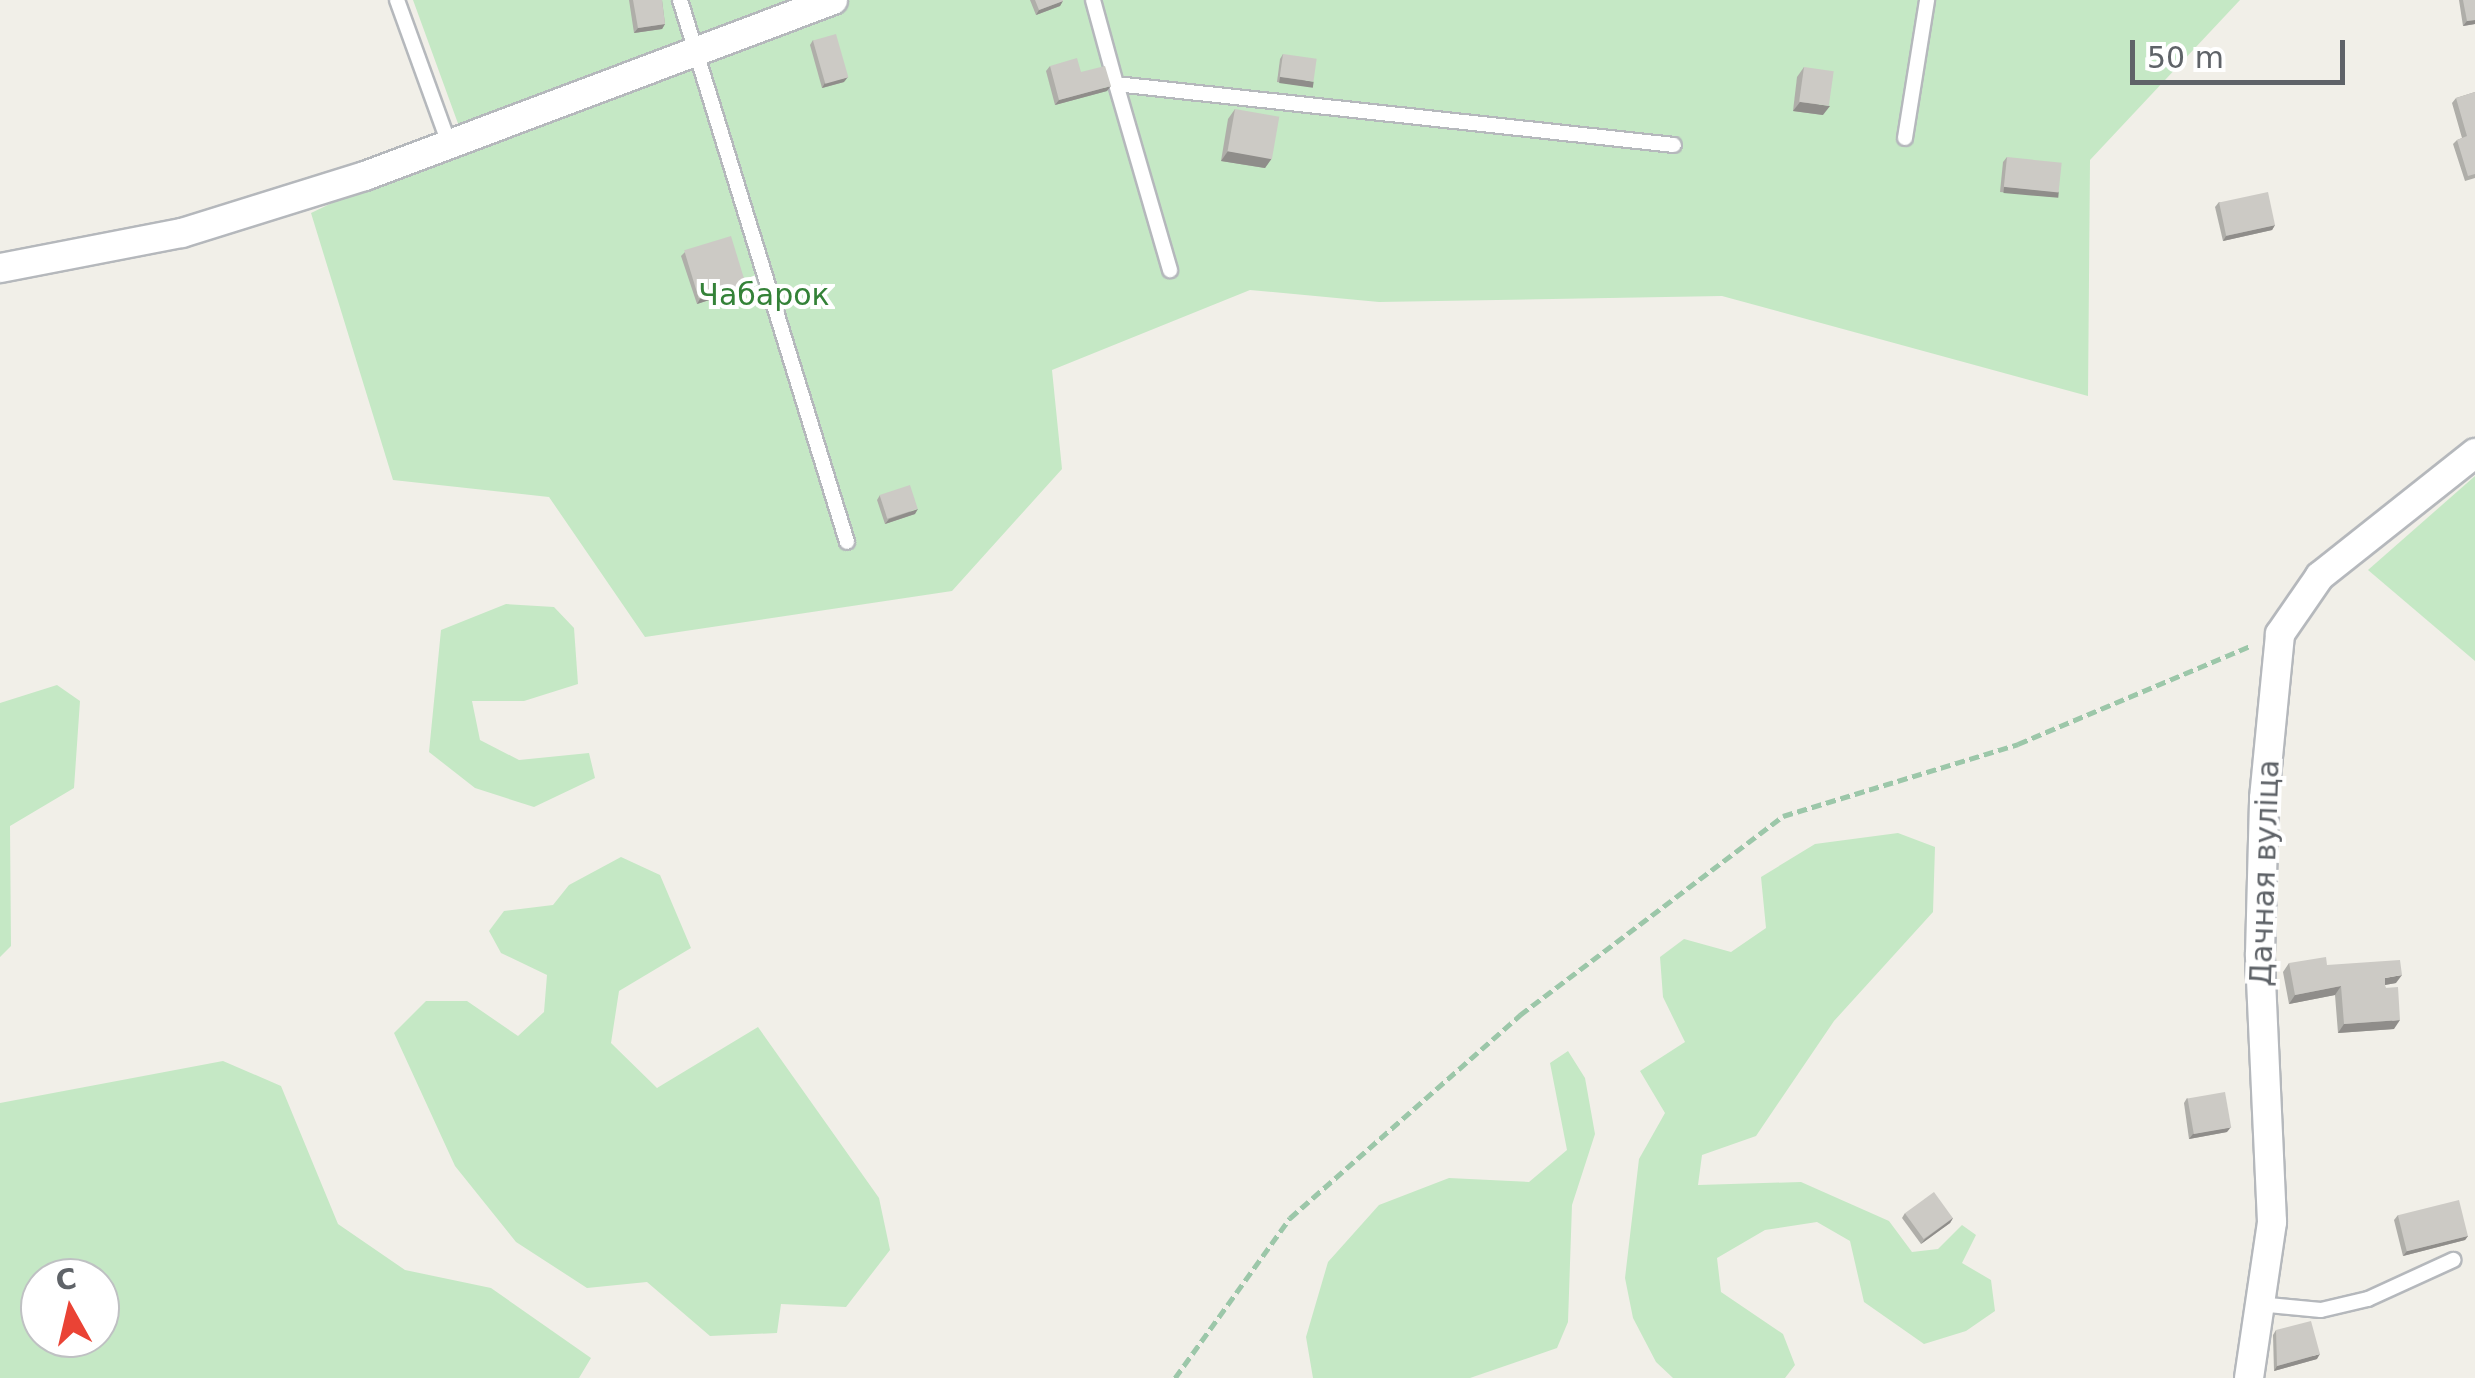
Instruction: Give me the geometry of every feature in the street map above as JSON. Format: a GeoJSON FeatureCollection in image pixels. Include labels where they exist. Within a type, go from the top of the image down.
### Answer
{"type":"FeatureCollection","features":[{"type":"Feature","properties":{"kind":"street"},"geometry":{"type":"LineString","coordinates":[[0,268],[182,233],[449,144],[833,0]]}},
{"type":"Feature","properties":{"kind":"street","name":"Дачная вуліца"},"geometry":{"type":"LineString","coordinates":[[2249,1378],[2272,1222],[2260,954],[2264,798],[2280,634],[2320,576],[2475,453]]}},
{"type":"Feature","properties":{"kind":"lane"},"geometry":{"type":"LineString","coordinates":[[397,0],[449,144]]}},
{"type":"Feature","properties":{"kind":"lane"},"geometry":{"type":"LineString","coordinates":[[680,0],[847,542]]}},
{"type":"Feature","properties":{"kind":"lane"},"geometry":{"type":"LineString","coordinates":[[1094,0],[1170,270]]}},
{"type":"Feature","properties":{"kind":"lane"},"geometry":{"type":"LineString","coordinates":[[1905,138],[1927,0]]}},
{"type":"Feature","properties":{"kind":"lane"},"geometry":{"type":"LineString","coordinates":[[1116,84],[1674,144]]}},
{"type":"Feature","properties":{"kind":"lane"},"geometry":{"type":"LineString","coordinates":[[2257,1304],[2321,1310],[2368,1298],[2453,1260]]}},
{"type":"Feature","properties":{"kind":"path"},"geometry":{"type":"LineString","coordinates":[[1174,1378],[1290,1218],[1520,1016],[1784,816],[2018,744],[2280,634]]}},
{"type":"Feature","properties":{"kind":"green space","name":"Чабарок"},"geometry":{"type":"Polygon","coordinates":[[[413,0],[2240,0],[2090,160],[2088,396],[1722,296],[1379,302],[1250,290],[1052,370],[1062,469],[952,591],[645,637],[549,497],[393,480],[311,213],[464,140],[413,0]]]}},
{"type":"Feature","properties":{"kind":"green space"},"geometry":{"type":"Polygon","coordinates":[[[2475,476],[2475,661],[2368,570],[2475,476]]]}},
{"type":"Feature","properties":{"kind":"green space"},"geometry":{"type":"Polygon","coordinates":[[[506,604],[554,607],[574,628],[578,684],[524,701],[472,701],[480,740],[519,760],[589,753],[595,778],[534,807],[475,788],[429,752],[441,630],[506,604]]]}},
{"type":"Feature","properties":{"kind":"green space"},"geometry":{"type":"Polygon","coordinates":[[[57,685],[80,701],[74,788],[10,826],[11,946],[0,957],[0,703],[57,685]]]}},
{"type":"Feature","properties":{"kind":"green space"},"geometry":{"type":"Polygon","coordinates":[[[1898,833],[1935,847],[1933,912],[1834,1021],[1756,1136],[1702,1155],[1698,1185],[1801,1182],[1889,1221],[1912,1252],[1938,1249],[1962,1225],[1976,1235],[1962,1263],[1991,1280],[1995,1311],[1966,1331],[1924,1344],[1864,1302],[1850,1241],[1817,1222],[1765,1230],[1717,1258],[1721,1292],[1783,1334],[1795,1365],[1785,1378],[1673,1378],[1656,1362],[1633,1318],[1625,1278],[1639,1159],[1665,1113],[1640,1071],[1685,1042],[1663,997],[1660,957],[1684,939],[1731,952],[1766,928],[1761,877],[1815,844],[1898,833]]]}},
{"type":"Feature","properties":{"kind":"green space"},"geometry":{"type":"Polygon","coordinates":[[[621,857],[660,875],[691,948],[619,991],[611,1043],[657,1088],[758,1027],[879,1198],[890,1250],[846,1307],[781,1304],[777,1333],[710,1336],[647,1282],[587,1288],[516,1242],[455,1166],[394,1033],[426,1001],[467,1001],[518,1036],[544,1012],[547,975],[501,953],[489,931],[504,911],[553,905],[569,885],[621,857]]]}},
{"type":"Feature","properties":{"kind":"green space"},"geometry":{"type":"Polygon","coordinates":[[[1568,1051],[1585,1078],[1595,1134],[1572,1205],[1568,1322],[1557,1348],[1470,1378],[1313,1378],[1306,1337],[1328,1262],[1379,1205],[1449,1178],[1529,1182],[1567,1150],[1550,1063],[1568,1051]]]}},
{"type":"Feature","properties":{"kind":"green space"},"geometry":{"type":"Polygon","coordinates":[[[223,1061],[281,1086],[338,1224],[405,1270],[491,1288],[591,1358],[579,1378],[0,1378],[0,1103],[223,1061]]]}},
{"type":"Feature","properties":{"kind":"building"},"geometry":{"type":"Polygon","coordinates":[[[633,0],[662,0],[665,24],[638,28],[633,0]]]}},
{"type":"Feature","properties":{"kind":"building"},"geometry":{"type":"Polygon","coordinates":[[[1035,0],[1063,0],[1063,1],[1039,10],[1035,0]]]}},
{"type":"Feature","properties":{"kind":"building"},"geometry":{"type":"Polygon","coordinates":[[[2463,0],[2475,0],[2475,20],[2467,21],[2463,0]]]}},
{"type":"Feature","properties":{"kind":"building"},"geometry":{"type":"Polygon","coordinates":[[[836,34],[848,77],[825,84],[813,41],[836,34]]]}},
{"type":"Feature","properties":{"kind":"building"},"geometry":{"type":"Polygon","coordinates":[[[1283,54],[1317,59],[1313,82],[1280,77],[1283,54]]]}},
{"type":"Feature","properties":{"kind":"building"},"geometry":{"type":"Polygon","coordinates":[[[1077,58],[1081,72],[1105,66],[1111,86],[1059,100],[1050,66],[1077,58]]]}},
{"type":"Feature","properties":{"kind":"building"},"geometry":{"type":"Polygon","coordinates":[[[1804,67],[1834,71],[1829,106],[1799,102],[1804,67]]]}},
{"type":"Feature","properties":{"kind":"building"},"geometry":{"type":"Polygon","coordinates":[[[2475,92],[2475,174],[2468,176],[2457,140],[2467,136],[2456,98],[2475,92]]]}},
{"type":"Feature","properties":{"kind":"building"},"geometry":{"type":"Polygon","coordinates":[[[1235,109],[1279,117],[1272,159],[1228,151],[1235,109]]]}},
{"type":"Feature","properties":{"kind":"building"},"geometry":{"type":"Polygon","coordinates":[[[2007,157],[2062,163],[2059,193],[2004,187],[2007,157]]]}},
{"type":"Feature","properties":{"kind":"building"},"geometry":{"type":"Polygon","coordinates":[[[2268,192],[2275,225],[2226,236],[2219,202],[2268,192]]]}},
{"type":"Feature","properties":{"kind":"building"},"geometry":{"type":"Polygon","coordinates":[[[731,236],[746,284],[699,298],[684,250],[731,236]]]}},
{"type":"Feature","properties":{"kind":"building"},"geometry":{"type":"Polygon","coordinates":[[[910,485],[918,509],[887,519],[880,495],[910,485]]]}},
{"type":"Feature","properties":{"kind":"building"},"geometry":{"type":"Polygon","coordinates":[[[2326,957],[2327,965],[2400,960],[2402,975],[2385,978],[2385,988],[2398,987],[2400,1020],[2344,1024],[2341,986],[2295,995],[2289,963],[2326,957]]]}},
{"type":"Feature","properties":{"kind":"building"},"geometry":{"type":"Polygon","coordinates":[[[2225,1092],[2231,1127],[2194,1134],[2188,1099],[2225,1092]]]}},
{"type":"Feature","properties":{"kind":"building"},"geometry":{"type":"Polygon","coordinates":[[[1934,1192],[1953,1218],[1924,1239],[1905,1213],[1934,1192]]]}},
{"type":"Feature","properties":{"kind":"building"},"geometry":{"type":"Polygon","coordinates":[[[2459,1200],[2468,1236],[2407,1251],[2398,1215],[2459,1200]]]}},
{"type":"Feature","properties":{"kind":"building"},"geometry":{"type":"Polygon","coordinates":[[[2311,1321],[2320,1354],[2277,1366],[2276,1330],[2311,1321]]]}}]}
